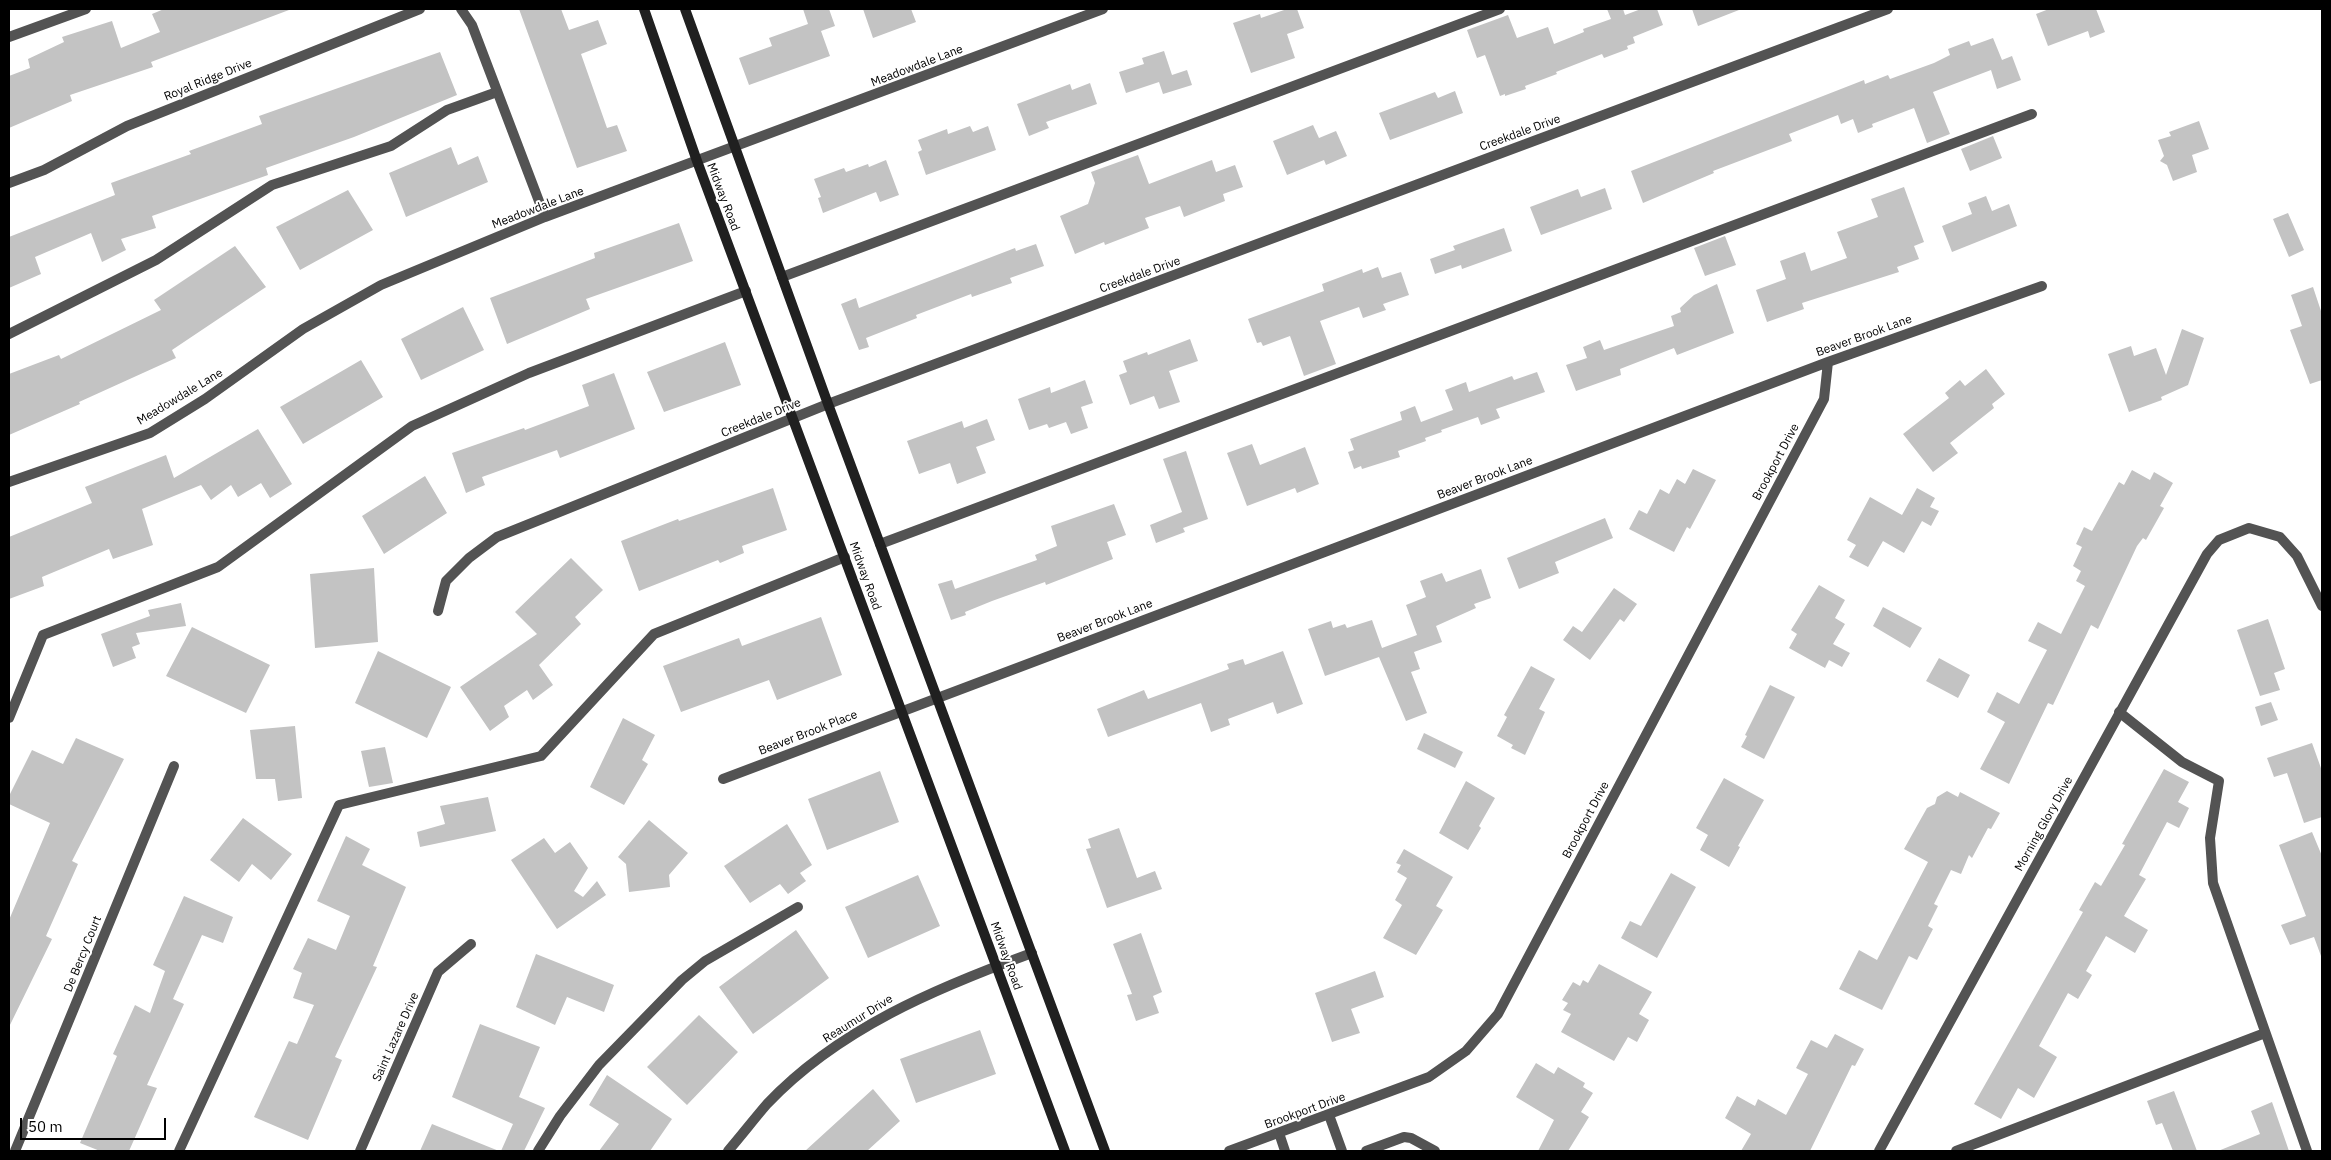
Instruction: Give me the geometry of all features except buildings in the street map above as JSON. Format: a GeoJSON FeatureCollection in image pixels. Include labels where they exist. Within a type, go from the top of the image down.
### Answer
{"type":"FeatureCollection","features":[{"type":"Feature","properties":{"kind":"main road","name":"Midway Road"},"geometry":{"type":"LineString","coordinates":[[644,9],[697,161],[1065,1151]]}},
{"type":"Feature","properties":{"kind":"main road","name":"Midway Road"},"geometry":{"type":"LineString","coordinates":[[685,9],[828,404],[1105,1151]]}},
{"type":"Feature","properties":{"kind":"street"},"geometry":{"type":"LineString","coordinates":[[9,37],[86,9]]}},
{"type":"Feature","properties":{"kind":"street","name":"Royal Ridge Drive"},"geometry":{"type":"LineString","coordinates":[[9,183],[44,170],[127,126],[420,9]]}},
{"type":"Feature","properties":{"kind":"street"},"geometry":{"type":"LineString","coordinates":[[461,9],[472,25],[546,217]]}},
{"type":"Feature","properties":{"kind":"street","name":"Meadowdale Lane"},"geometry":{"type":"LineString","coordinates":[[9,482],[150,433],[205,399],[303,330],[381,285],[546,217],[1103,9]]}},
{"type":"Feature","properties":{"kind":"street"},"geometry":{"type":"LineString","coordinates":[[782,277],[1500,9]]}},
{"type":"Feature","properties":{"kind":"street","name":"Creekdale Drive"},"geometry":{"type":"LineString","coordinates":[[438,611],[446,581],[469,558],[497,537],[828,404],[1888,9]]}},
{"type":"Feature","properties":{"kind":"street"},"geometry":{"type":"LineString","coordinates":[[9,334],[156,260],[272,185],[391,146],[447,110],[497,92]]}},
{"type":"Feature","properties":{"kind":"street"},"geometry":{"type":"LineString","coordinates":[[880,544],[2032,114]]}},
{"type":"Feature","properties":{"kind":"street","name":"Beaver Brook Lane"},"geometry":{"type":"LineString","coordinates":[[902,711],[1828,362],[2042,286]]}},
{"type":"Feature","properties":{"kind":"street"},"geometry":{"type":"LineString","coordinates":[[9,718],[43,635],[218,567],[412,426],[529,373],[746,292]]}},
{"type":"Feature","properties":{"kind":"street","name":"Brookport Drive"},"geometry":{"type":"LineString","coordinates":[[1228,1151],[1429,1077],[1466,1051],[1498,1014],[1824,399],[1828,362]]}},
{"type":"Feature","properties":{"kind":"street","name":"Morning Glory Drive"},"geometry":{"type":"LineString","coordinates":[[1879,1151],[2207,554],[2219,540],[2249,528],[2280,537],[2297,556],[2322,606]]}},
{"type":"Feature","properties":{"kind":"street"},"geometry":{"type":"LineString","coordinates":[[179,1151],[339,805],[541,756],[654,634],[845,557]]}},
{"type":"Feature","properties":{"kind":"street","name":"Beaver Brook Place"},"geometry":{"type":"LineString","coordinates":[[724,779],[902,711]]}},
{"type":"Feature","properties":{"kind":"street"},"geometry":{"type":"LineString","coordinates":[[2119,712],[2182,762],[2219,781],[2210,838],[2213,883],[2307,1151]]}},
{"type":"Feature","properties":{"kind":"street","name":"De Bercy Court"},"geometry":{"type":"LineString","coordinates":[[15,1151],[174,766]]}},
{"type":"Feature","properties":{"kind":"street"},"geometry":{"type":"LineString","coordinates":[[538,1151],[560,1116],[599,1065],[682,980],[712,957],[798,907]]}},
{"type":"Feature","properties":{"kind":"street","name":"Saint Lazare Drive"},"geometry":{"type":"LineString","coordinates":[[360,1151],[438,972],[471,944]]}},
{"type":"Feature","properties":{"kind":"street","name":"Reaumur Drive"},"geometry":{"type":"LineString","coordinates":[[728,1151],[768,1104],[820,1058],[882,1017],[921,997],[1032,953]]}},
{"type":"Feature","properties":{"kind":"street"},"geometry":{"type":"LineString","coordinates":[[1956,1151],[2265,1033]]}},
{"type":"Feature","properties":{"kind":"street"},"geometry":{"type":"LineString","coordinates":[[1329,1115],[1342,1151]]}},
{"type":"Feature","properties":{"kind":"street"},"geometry":{"type":"LineString","coordinates":[[1279,1133],[1286,1151]]}},
{"type":"Feature","properties":{"kind":"street"},"geometry":{"type":"LineString","coordinates":[[1366,1151],[1404,1137],[1411,1138],[1435,1151]]}}]}
